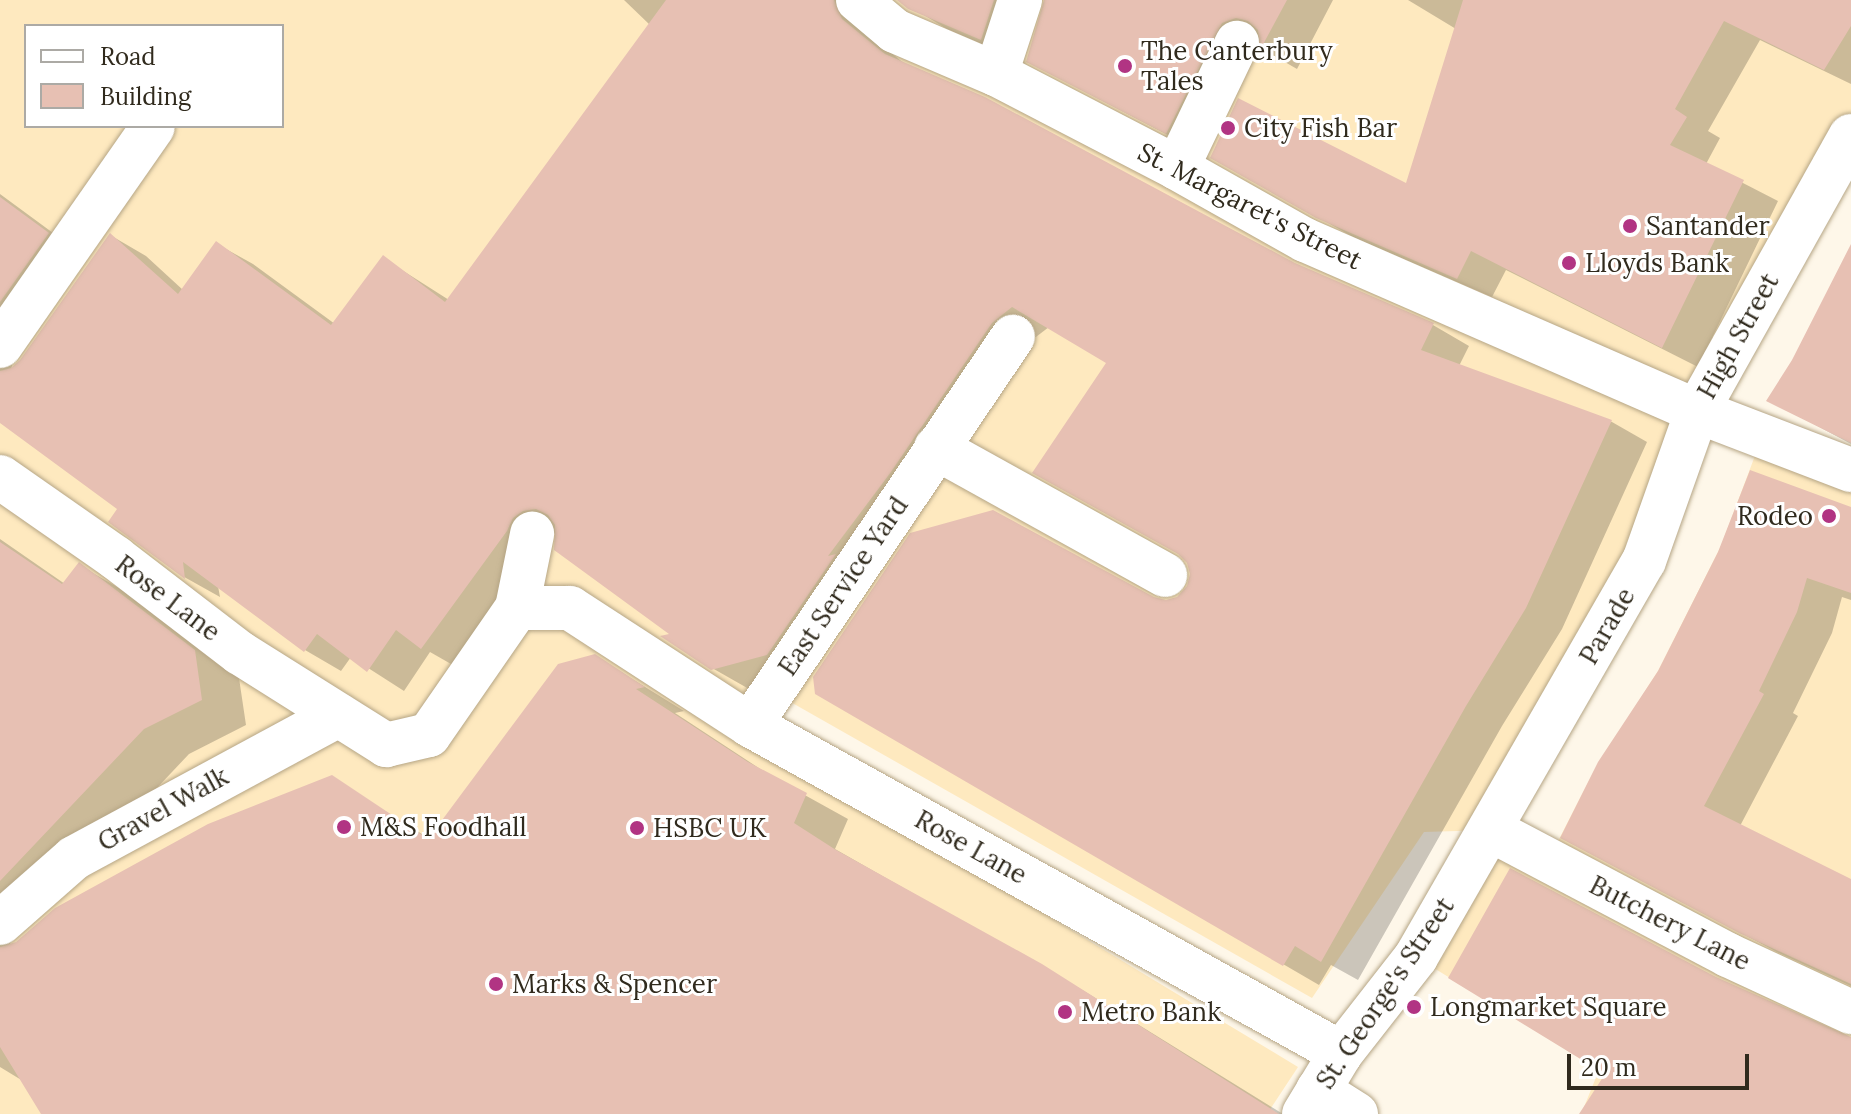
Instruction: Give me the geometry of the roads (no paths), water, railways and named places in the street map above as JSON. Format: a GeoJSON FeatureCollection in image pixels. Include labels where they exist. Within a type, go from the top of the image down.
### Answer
{"type":"FeatureCollection","features":[{"type":"Feature","properties":{"kind":"street","name":"St. Margaret's Street"},"geometry":{"type":"LineString","coordinates":[[858,0],[895,31],[996,74],[1177,168],[1305,240],[1697,411],[1851,470]]}},
{"type":"Feature","properties":{"kind":"street"},"geometry":{"type":"LineString","coordinates":[[996,74],[1020,0]]}},
{"type":"Feature","properties":{"kind":"street"},"geometry":{"type":"LineString","coordinates":[[1177,168],[1237,43]]}},
{"type":"Feature","properties":{"kind":"street"},"geometry":{"type":"LineString","coordinates":[[0,346],[152,128]]}},
{"type":"Feature","properties":{"kind":"street","name":"High Street"},"geometry":{"type":"LineString","coordinates":[[1697,411],[1851,136]]}},
{"type":"Feature","properties":{"kind":"street","name":"East Service Yard"},"geometry":{"type":"LineString","coordinates":[[750,725],[1013,337]]}},
{"type":"Feature","properties":{"kind":"street","name":"Parade"},"geometry":{"type":"LineString","coordinates":[[1491,830],[1644,561],[1697,411]]}},
{"type":"Feature","properties":{"kind":"street"},"geometry":{"type":"LineString","coordinates":[[936,448],[1165,575]]}},
{"type":"Feature","properties":{"kind":"street","name":"Rose Lane"},"geometry":{"type":"LineString","coordinates":[[0,477],[116,558],[240,653],[386,745],[429,735],[517,608],[570,608],[750,725],[1341,1053]]}},
{"type":"Feature","properties":{"kind":"street"},"geometry":{"type":"LineString","coordinates":[[517,608],[532,534]]}},
{"type":"Feature","properties":{"kind":"street","name":"Gravel Walk"},"geometry":{"type":"LineString","coordinates":[[0,923],[74,858],[338,715]]}},
{"type":"Feature","properties":{"kind":"street","name":"Butchery Lane"},"geometry":{"type":"LineString","coordinates":[[1491,830],[1728,955],[1851,1012]]}},
{"type":"Feature","properties":{"kind":"street","name":"St. George's Street"},"geometry":{"type":"LineString","coordinates":[[1311,1102],[1341,1053],[1416,957],[1491,830]]}},
{"type":"Feature","properties":{"kind":"street"},"geometry":{"type":"LineString","coordinates":[[1311,1102],[1356,1114]]}},
{"type":"Feature","properties":{"kind":"place","name":"The Canterbury Tales"},"geometry":{"type":"Point","coordinates":[1125,66]}},
{"type":"Feature","properties":{"kind":"place","name":"City Fish Bar"},"geometry":{"type":"Point","coordinates":[1228,128]}},
{"type":"Feature","properties":{"kind":"place","name":"Santander"},"geometry":{"type":"Point","coordinates":[1630,226]}},
{"type":"Feature","properties":{"kind":"place","name":"Lloyds Bank"},"geometry":{"type":"Point","coordinates":[1569,263]}},
{"type":"Feature","properties":{"kind":"place","name":"Rodeo"},"geometry":{"type":"Point","coordinates":[1829,516]}},
{"type":"Feature","properties":{"kind":"place","name":"M&S Foodhall"},"geometry":{"type":"Point","coordinates":[344,827]}},
{"type":"Feature","properties":{"kind":"place","name":"HSBC UK"},"geometry":{"type":"Point","coordinates":[637,828]}},
{"type":"Feature","properties":{"kind":"place","name":"Marks & Spencer"},"geometry":{"type":"Point","coordinates":[496,984]}},
{"type":"Feature","properties":{"kind":"place","name":"Longmarket Square"},"geometry":{"type":"Point","coordinates":[1414,1007]}},
{"type":"Feature","properties":{"kind":"place","name":"Metro Bank"},"geometry":{"type":"Point","coordinates":[1065,1012]}}]}
